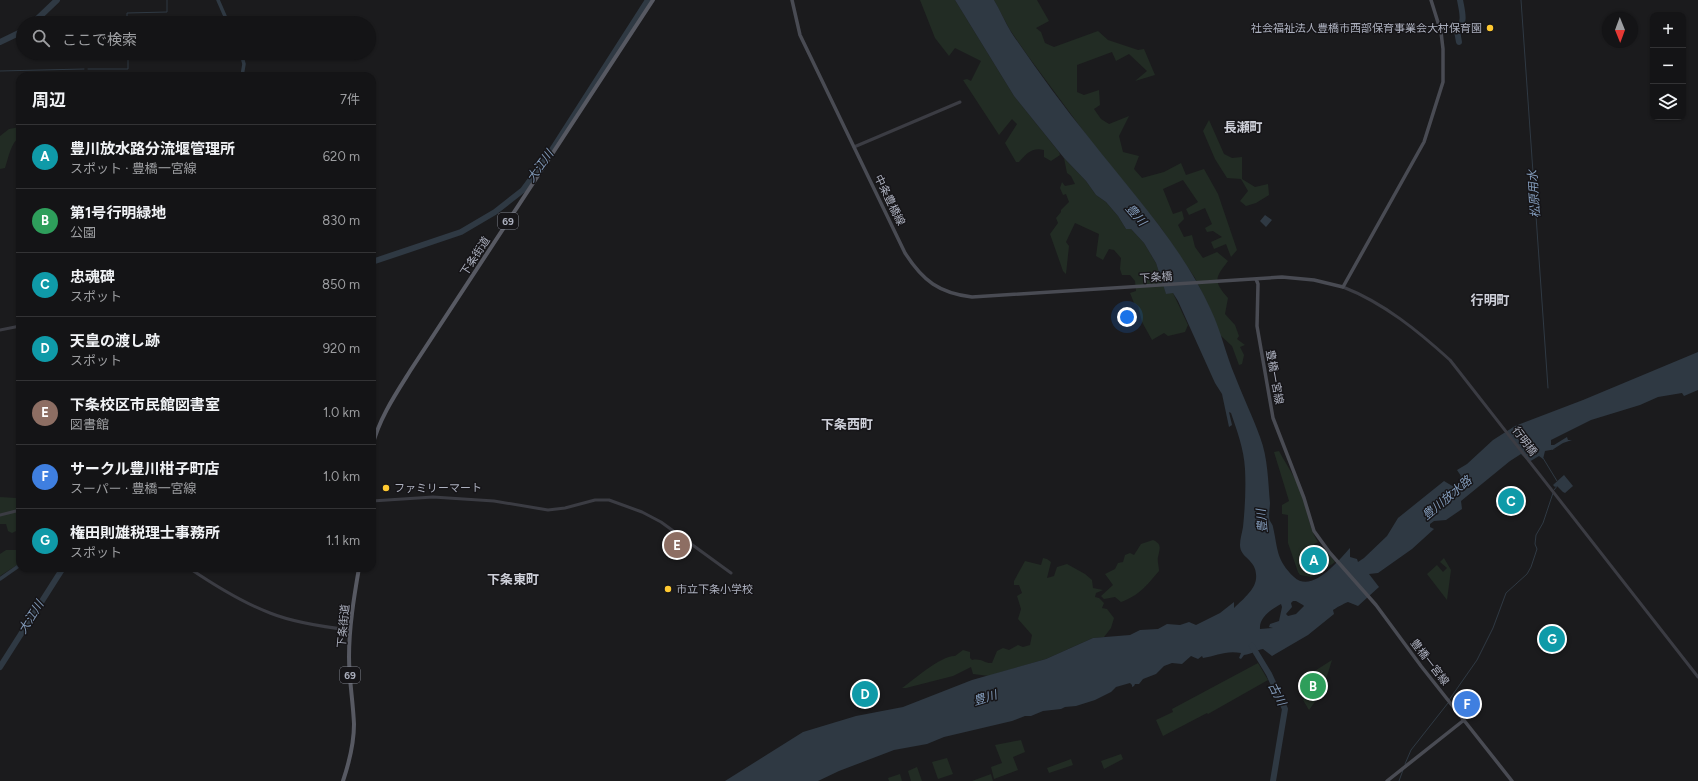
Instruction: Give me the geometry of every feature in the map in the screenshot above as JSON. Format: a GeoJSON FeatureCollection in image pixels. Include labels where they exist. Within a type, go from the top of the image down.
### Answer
{"type":"FeatureCollection","features":[{"type":"Feature","properties":{"kind":"main road","name":"下条街道"},"geometry":{"type":"LineString","coordinates":[[376,432],[390,404],[412,368],[653,0]]}},
{"type":"Feature","properties":{"kind":"main road","name":"中条豊橋線"},"geometry":{"type":"LineString","coordinates":[[792,0],[800,35],[905,254],[914,268],[931,284],[950,293],[972,297],[1058,292]]}},
{"type":"Feature","properties":{"kind":"main road"},"geometry":{"type":"LineString","coordinates":[[1256,279],[1305,278],[1343,287],[1424,142],[1442,82],[1443,49],[1441,32],[1431,0]]}},
{"type":"Feature","properties":{"kind":"main road","name":"下条橋"},"geometry":{"type":"LineString","coordinates":[[1058,292],[1256,279]]}},
{"type":"Feature","properties":{"kind":"main road","name":"豊橋一宮線"},"geometry":{"type":"LineString","coordinates":[[1256,279],[1258,284],[1257,326],[1273,418],[1304,498],[1314,531],[1371,600],[1464,720]]}},
{"type":"Feature","properties":{"kind":"main road","name":"下条街道"},"geometry":{"type":"LineString","coordinates":[[343,781],[349,760],[353,735],[349,658],[350,630],[358,572]]}},
{"type":"Feature","properties":{"kind":"main road"},"geometry":{"type":"LineString","coordinates":[[1387,781],[1464,720],[1512,781]]}},
{"type":"Feature","properties":{"kind":"street"},"geometry":{"type":"LineString","coordinates":[[854,147],[960,102]]}},
{"type":"Feature","properties":{"kind":"street","name":"行明橋"},"geometry":{"type":"LineString","coordinates":[[1343,287],[1381,306],[1427,339],[1452,363],[1698,676]]}},
{"type":"Feature","properties":{"kind":"street"},"geometry":{"type":"LineString","coordinates":[[0,330],[16,327]]}},
{"type":"Feature","properties":{"kind":"street"},"geometry":{"type":"LineString","coordinates":[[376,501],[433,497],[494,501],[540,509],[556,510],[595,500],[609,500],[642,512],[661,522],[730,573]]}},
{"type":"Feature","properties":{"kind":"street"},"geometry":{"type":"LineString","coordinates":[[0,515],[16,511]]}},
{"type":"Feature","properties":{"kind":"street"},"geometry":{"type":"LineString","coordinates":[[195,572],[210,582],[269,613],[314,624],[350,630]]}},
{"type":"Feature","properties":{"kind":"shaded area"},"geometry":{"type":"Polygon","coordinates":[[[920,0],[955,0],[1014,96],[1060,155],[1051,161],[1044,157],[1044,150],[1036,149],[1027,154],[1019,162],[1016,162],[1005,143],[1017,124],[1012,119],[999,135],[963,80],[967,79],[971,81],[981,61],[955,48],[949,56],[935,38],[920,0]]]}},
{"type":"Feature","properties":{"kind":"shaded area"},"geometry":{"type":"Polygon","coordinates":[[[994,0],[1037,0],[1049,21],[1036,28],[1041,32],[1045,43],[1054,47],[1098,31],[1108,40],[1138,50],[1144,49],[1155,75],[1135,81],[1147,71],[1129,54],[1116,61],[1112,52],[1077,65],[1077,92],[1084,95],[1099,90],[1100,105],[1094,109],[1101,119],[1109,124],[1129,116],[1119,136],[1123,152],[1139,156],[1134,169],[1142,178],[1164,172],[1181,163],[1186,175],[1204,169],[1218,194],[1237,250],[1231,257],[1226,244],[1214,249],[1211,242],[1222,237],[1213,231],[1207,232],[1205,228],[1212,224],[1205,208],[1189,215],[1186,209],[1198,202],[1183,180],[1163,189],[1173,214],[1182,211],[1184,219],[1178,225],[1184,237],[1192,235],[1195,247],[1203,258],[1217,252],[1228,261],[1218,276],[1218,283],[1228,298],[1225,314],[1235,325],[1239,336],[1237,339],[1245,345],[1240,347],[1244,355],[1242,364],[1239,365],[1232,346],[1220,335],[1211,311],[1195,278],[1161,228],[1090,140],[1028,56],[1010,30],[994,0]]]}},
{"type":"Feature","properties":{"kind":"shaded area"},"geometry":{"type":"Polygon","coordinates":[[[1209,120],[1224,154],[1232,158],[1242,157],[1242,179],[1255,187],[1268,184],[1269,195],[1256,203],[1246,206],[1240,201],[1248,191],[1241,179],[1227,178],[1215,159],[1203,131],[1209,120]]]}},
{"type":"Feature","properties":{"kind":"shaded area"},"geometry":{"type":"Polygon","coordinates":[[[16,128],[16,141],[12,147],[5,168],[0,169],[0,136],[9,129],[16,128]]]}},
{"type":"Feature","properties":{"kind":"shaded area"},"geometry":{"type":"Polygon","coordinates":[[[1064,158],[1086,181],[1096,195],[1106,202],[1118,216],[1126,229],[1131,229],[1144,243],[1156,263],[1166,293],[1173,293],[1188,325],[1185,332],[1168,336],[1164,333],[1152,340],[1142,322],[1138,306],[1134,303],[1130,293],[1136,291],[1135,281],[1130,275],[1122,275],[1120,269],[1121,258],[1114,250],[1109,249],[1103,260],[1096,256],[1099,234],[1075,223],[1066,242],[1069,246],[1066,274],[1063,271],[1050,234],[1058,223],[1056,218],[1069,202],[1066,194],[1063,195],[1060,188],[1062,182],[1065,186],[1075,184],[1071,176],[1067,173],[1064,158]]]}},
{"type":"Feature","properties":{"kind":"shaded area"},"geometry":{"type":"Polygon","coordinates":[[[1279,451],[1298,486],[1311,526],[1318,542],[1314,544],[1314,549],[1306,556],[1314,565],[1328,553],[1335,562],[1311,577],[1300,575],[1288,543],[1288,515],[1282,514],[1282,505],[1289,501],[1274,452],[1279,451]]]}},
{"type":"Feature","properties":{"kind":"shaded area"},"geometry":{"type":"Polygon","coordinates":[[[0,497],[16,498],[16,531],[12,533],[8,531],[6,524],[0,524],[0,497]]]}},
{"type":"Feature","properties":{"kind":"shaded area"},"geometry":{"type":"Polygon","coordinates":[[[1153,540],[1158,543],[1160,547],[1158,558],[1159,571],[1142,590],[1128,599],[1121,602],[1115,597],[1104,599],[1101,596],[1113,585],[1105,574],[1115,569],[1118,563],[1123,562],[1125,555],[1130,553],[1134,555],[1141,544],[1153,540]]]}},
{"type":"Feature","properties":{"kind":"shaded area"},"geometry":{"type":"Polygon","coordinates":[[[6,550],[16,550],[16,566],[0,576],[0,554],[6,550]]]}},
{"type":"Feature","properties":{"kind":"shaded area"},"geometry":{"type":"Polygon","coordinates":[[[1043,558],[1051,562],[1047,578],[1054,576],[1057,567],[1067,564],[1085,574],[1092,580],[1093,588],[1103,590],[1096,593],[1095,597],[1099,598],[1104,603],[1102,608],[1107,609],[1114,618],[1111,628],[1104,637],[1093,638],[1046,659],[989,676],[973,674],[971,667],[953,676],[902,688],[943,659],[955,656],[963,650],[970,652],[970,658],[972,660],[992,663],[997,651],[1003,648],[1009,650],[1018,645],[1023,647],[1030,645],[1032,635],[1018,619],[1021,609],[1017,596],[1022,593],[1019,585],[1014,585],[1014,581],[1025,561],[1041,565],[1043,558]]]}},
{"type":"Feature","properties":{"kind":"shaded area"},"geometry":{"type":"Polygon","coordinates":[[[1444,558],[1451,570],[1447,600],[1427,574],[1437,565],[1443,572],[1447,568],[1440,562],[1444,558]]]}},
{"type":"Feature","properties":{"kind":"shaded area"},"geometry":{"type":"Polygon","coordinates":[[[1332,660],[1322,692],[1309,710],[1303,700],[1308,696],[1299,681],[1332,660]]]}},
{"type":"Feature","properties":{"kind":"shaded area"},"geometry":{"type":"Polygon","coordinates":[[[1258,663],[1268,680],[1208,714],[1207,713],[1163,736],[1156,720],[1173,712],[1172,709],[1258,663]]]}},
{"type":"Feature","properties":{"kind":"shaded area"},"geometry":{"type":"Polygon","coordinates":[[[1021,740],[1025,752],[1013,757],[1018,770],[994,779],[991,767],[1002,763],[995,745],[1021,740]]]}},
{"type":"Feature","properties":{"kind":"shaded area"},"geometry":{"type":"Polygon","coordinates":[[[1121,754],[1123,759],[1104,769],[1101,761],[1121,754]]]}},
{"type":"Feature","properties":{"kind":"shaded area"},"geometry":{"type":"Polygon","coordinates":[[[947,758],[953,774],[938,779],[932,762],[947,758]]]}},
{"type":"Feature","properties":{"kind":"shaded area"},"geometry":{"type":"Polygon","coordinates":[[[1071,759],[1073,765],[1049,773],[1047,768],[1071,759]]]}},
{"type":"Feature","properties":{"kind":"shaded area"},"geometry":{"type":"Polygon","coordinates":[[[917,767],[922,781],[911,781],[908,771],[917,767]]]}},
{"type":"Feature","properties":{"kind":"shaded area"},"geometry":{"type":"Polygon","coordinates":[[[900,774],[902,781],[889,781],[888,778],[900,774]]]}},
{"type":"Feature","properties":{"kind":"shaded area"},"geometry":{"type":"Polygon","coordinates":[[[991,774],[993,781],[972,781],[991,774]]]}},
{"type":"Feature","properties":{"kind":"water"},"geometry":{"type":"Polygon","coordinates":[[[955,0],[994,0],[1011,32],[1049,87],[1140,200],[1186,264],[1215,318],[1232,368],[1263,445],[1268,478],[1270,503],[1269,519],[1273,526],[1281,560],[1288,571],[1301,581],[1316,579],[1324,574],[1350,548],[1350,557],[1357,559],[1358,562],[1364,558],[1387,536],[1398,518],[1444,481],[1454,487],[1459,484],[1459,479],[1461,476],[1457,470],[1467,464],[1493,440],[1515,426],[1583,400],[1698,352],[1698,390],[1684,396],[1682,393],[1658,397],[1640,405],[1591,420],[1551,440],[1551,445],[1554,445],[1567,437],[1568,440],[1572,440],[1563,443],[1553,450],[1545,451],[1543,459],[1539,456],[1529,462],[1521,454],[1510,461],[1461,501],[1462,509],[1446,520],[1434,521],[1430,524],[1430,527],[1434,529],[1412,549],[1378,573],[1369,574],[1379,587],[1358,606],[1348,602],[1338,607],[1333,610],[1334,614],[1308,635],[1272,656],[1263,649],[1244,655],[1241,659],[1239,658],[1241,653],[1236,652],[1203,658],[1202,656],[1198,659],[1191,656],[1182,664],[1172,663],[1164,666],[1156,674],[1143,679],[1139,684],[1135,684],[1132,687],[1130,683],[1116,687],[1111,692],[1095,700],[1076,706],[1043,711],[1012,721],[944,737],[927,744],[894,750],[839,771],[818,781],[725,781],[803,732],[856,716],[903,707],[972,680],[1046,659],[1093,638],[1130,635],[1140,630],[1158,629],[1167,624],[1180,625],[1189,622],[1196,625],[1220,613],[1234,602],[1234,608],[1247,595],[1255,583],[1256,572],[1252,563],[1241,550],[1240,545],[1244,520],[1245,483],[1244,462],[1240,440],[1231,413],[1229,412],[1232,425],[1229,427],[1222,394],[1215,383],[1178,301],[1173,293],[1166,294],[1156,263],[1144,243],[1131,229],[1126,229],[1118,216],[1106,202],[1096,195],[1086,181],[1064,158],[1014,96],[955,0]],[[1296,601],[1291,603],[1292,607],[1286,614],[1288,616],[1296,614],[1304,606],[1296,601]],[[1281,604],[1264,617],[1260,625],[1260,629],[1273,628],[1269,627],[1270,624],[1279,621],[1282,607],[1281,604]]]}},
{"type":"Feature","properties":{"kind":"water"},"geometry":{"type":"Polygon","coordinates":[[[1265,215],[1272,220],[1266,227],[1260,221],[1265,215]]]}},
{"type":"Feature","properties":{"kind":"water"},"geometry":{"type":"Polygon","coordinates":[[[1564,475],[1573,486],[1565,493],[1557,486],[1555,487],[1553,485],[1564,475]]]}},
{"type":"Feature","properties":{"kind":"waterway"},"geometry":{"type":"LineString","coordinates":[[40,16],[57,0]]}},
{"type":"Feature","properties":{"kind":"waterway"},"geometry":{"type":"LineString","coordinates":[[127,16],[127,13],[167,12],[167,0]]}},
{"type":"Feature","properties":{"kind":"waterway"},"geometry":{"type":"LineString","coordinates":[[218,0],[225,16]]}},
{"type":"Feature","properties":{"kind":"waterway","name":"大江川"},"geometry":{"type":"LineString","coordinates":[[376,261],[461,232],[495,212],[523,190],[548,156],[648,0]]}},
{"type":"Feature","properties":{"kind":"waterway"},"geometry":{"type":"LineString","coordinates":[[1459,42],[1457,31],[1462,24],[1463,17],[1460,0]]}},
{"type":"Feature","properties":{"kind":"waterway","name":"松原用水"},"geometry":{"type":"LineString","coordinates":[[1521,0],[1548,388]]}},
{"type":"Feature","properties":{"kind":"waterway"},"geometry":{"type":"LineString","coordinates":[[0,42],[16,34]]}},
{"type":"Feature","properties":{"kind":"waterway"},"geometry":{"type":"LineString","coordinates":[[88,69],[128,69],[128,60]]}},
{"type":"Feature","properties":{"kind":"waterway"},"geometry":{"type":"LineString","coordinates":[[243,60],[243,72]]}},
{"type":"Feature","properties":{"kind":"waterway"},"geometry":{"type":"LineString","coordinates":[[0,71],[84,69]]}},
{"type":"Feature","properties":{"kind":"waterway","name":"松原用水"},"geometry":{"type":"LineString","coordinates":[[1543,458],[1557,481]]}},
{"type":"Feature","properties":{"kind":"waterway"},"geometry":{"type":"LineString","coordinates":[[1554,490],[1558,485]]}},
{"type":"Feature","properties":{"kind":"waterway"},"geometry":{"type":"LineString","coordinates":[[1449,700],[1477,660],[1493,628],[1506,593],[1527,574],[1531,567],[1537,549],[1535,544],[1536,535],[1543,523],[1553,493]]}},
{"type":"Feature","properties":{"kind":"waterway"},"geometry":{"type":"LineString","coordinates":[[0,579],[16,568]]}},
{"type":"Feature","properties":{"kind":"waterway","name":"大江川"},"geometry":{"type":"LineString","coordinates":[[0,667],[60,572]]}},
{"type":"Feature","properties":{"kind":"waterway","name":"古川"},"geometry":{"type":"LineString","coordinates":[[1252,646],[1269,674],[1285,709],[1273,781]]}},
{"type":"Feature","properties":{"kind":"waterway"},"geometry":{"type":"LineString","coordinates":[[1405,764],[1411,750],[1448,703]]}},
{"type":"Feature","properties":{"kind":"waterway"},"geometry":{"type":"LineString","coordinates":[[1399,781],[1403,770]]}},
{"type":"Feature","properties":{"kind":"place","name":"社会福祉法人豊橋市西部保育事業会大村保育園"},"geometry":{"type":"Point","coordinates":[1490,28]}},
{"type":"Feature","properties":{"kind":"place","name":"ファミリーマート"},"geometry":{"type":"Point","coordinates":[386,488]}},
{"type":"Feature","properties":{"kind":"place","name":"忠魂碑"},"geometry":{"type":"Point","coordinates":[1511,501]}},
{"type":"Feature","properties":{"kind":"place","name":"下条校区市民館図書室"},"geometry":{"type":"Point","coordinates":[677,545]}},
{"type":"Feature","properties":{"kind":"place","name":"豊川放水路分流堰管理所"},"geometry":{"type":"Point","coordinates":[1314,560]}},
{"type":"Feature","properties":{"kind":"place","name":"市立下条小学校"},"geometry":{"type":"Point","coordinates":[668,589]}},
{"type":"Feature","properties":{"kind":"place","name":"権田則雄税理士事務所"},"geometry":{"type":"Point","coordinates":[1552,639]}},
{"type":"Feature","properties":{"kind":"place","name":"第1号行明緑地"},"geometry":{"type":"Point","coordinates":[1313,686]}},
{"type":"Feature","properties":{"kind":"place","name":"天皇の渡し跡"},"geometry":{"type":"Point","coordinates":[865,694]}},
{"type":"Feature","properties":{"kind":"place","name":"サークル豊川柑子町店"},"geometry":{"type":"Point","coordinates":[1467,704]}},
{"type":"Feature","properties":{"kind":"district","name":"長瀬町"},"geometry":{"type":"Point","coordinates":[1243,127]}},
{"type":"Feature","properties":{"kind":"district","name":"行明町"},"geometry":{"type":"Point","coordinates":[1490,300]}},
{"type":"Feature","properties":{"kind":"district","name":"下条西町"},"geometry":{"type":"Point","coordinates":[847,424]}},
{"type":"Feature","properties":{"kind":"district","name":"下条東町"},"geometry":{"type":"Point","coordinates":[513,579]}},
{"type":"Feature","properties":{"kind":"water label","name":"豊川"},"geometry":{"type":"Point","coordinates":[1136,215]}},
{"type":"Feature","properties":{"kind":"water label","name":"豊川放水路"},"geometry":{"type":"Point","coordinates":[1447,498]}},
{"type":"Feature","properties":{"kind":"water label","name":"豊川"},"geometry":{"type":"Point","coordinates":[1262,521]}},
{"type":"Feature","properties":{"kind":"water label","name":"豊川"},"geometry":{"type":"Point","coordinates":[985,698]}}]}
